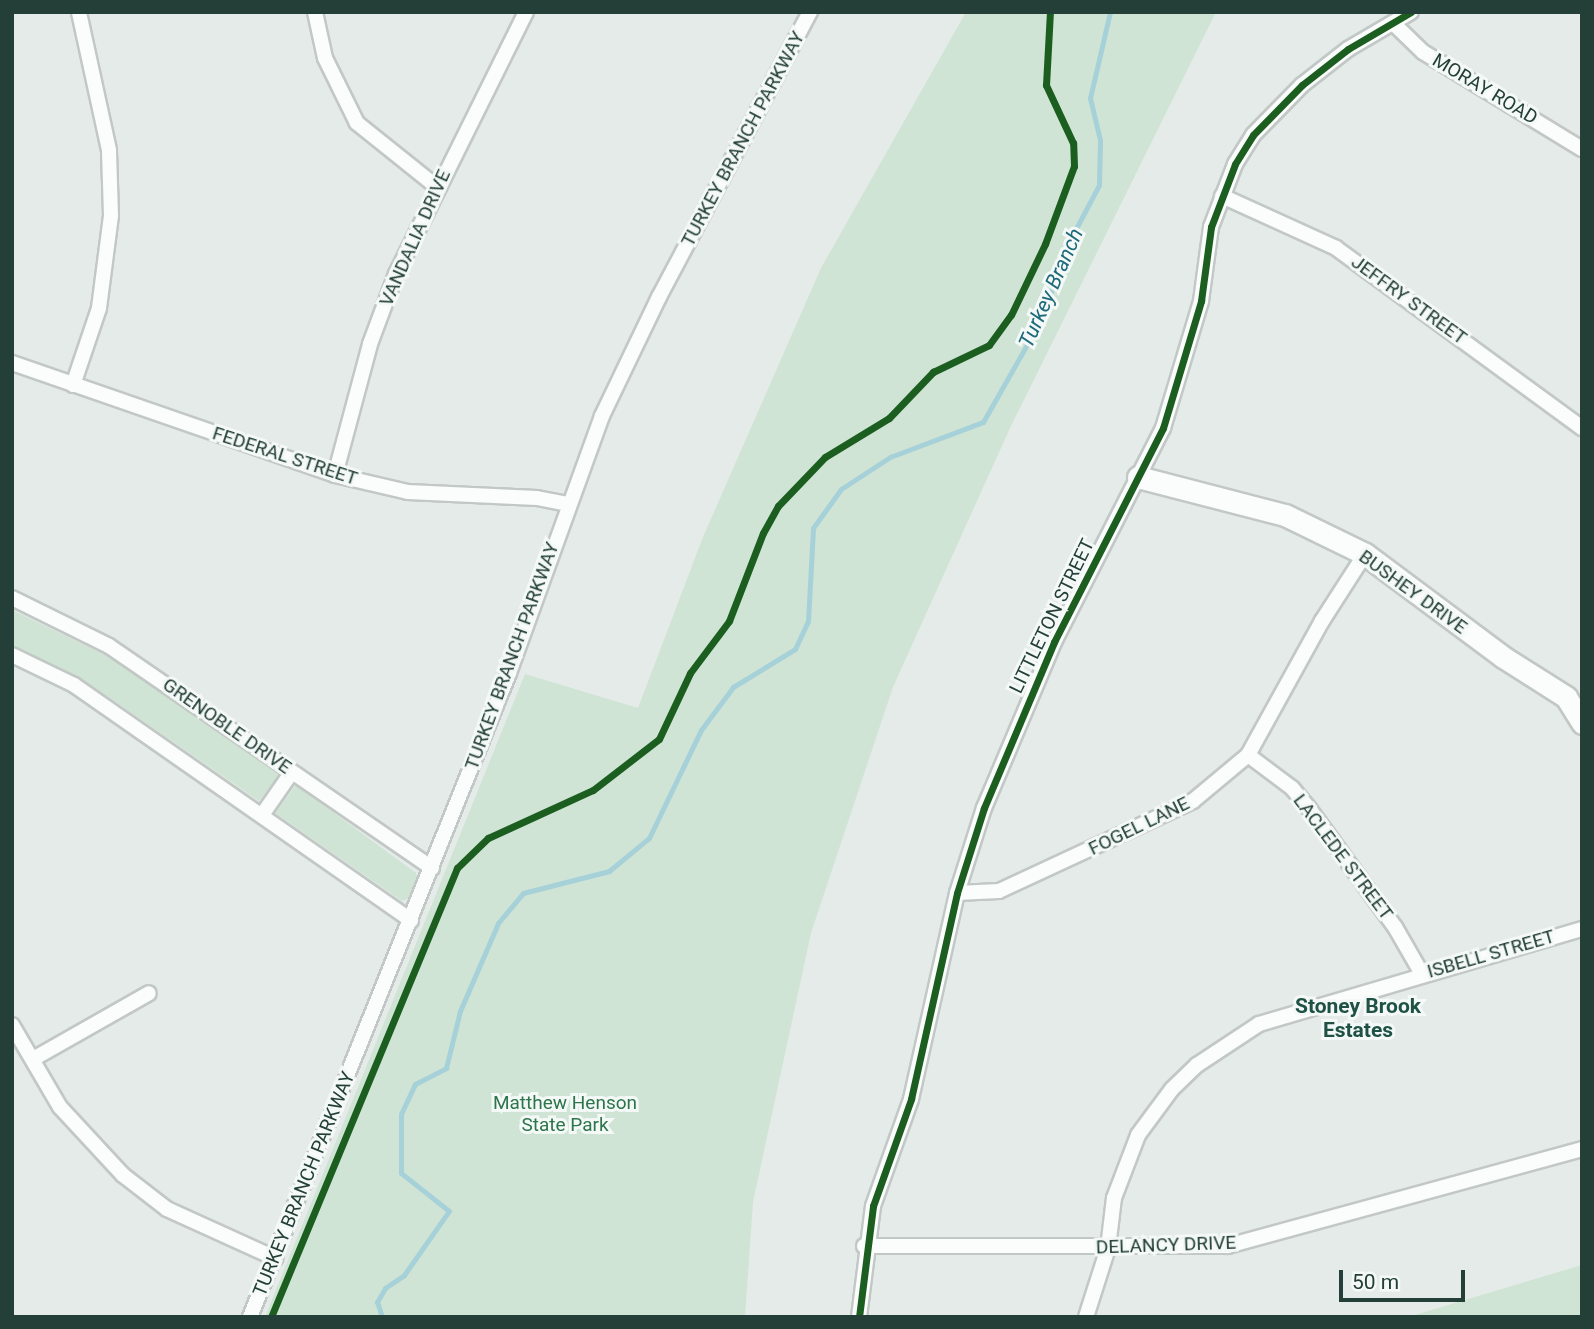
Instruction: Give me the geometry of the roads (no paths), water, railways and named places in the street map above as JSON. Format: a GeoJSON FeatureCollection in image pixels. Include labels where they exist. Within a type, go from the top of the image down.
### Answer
{"type":"FeatureCollection","features":[{"type":"Feature","properties":{"kind":"street"},"geometry":{"type":"LineString","coordinates":[[74,385],[99,307],[111,215],[109,150],[79,12]]}},
{"type":"Feature","properties":{"kind":"street"},"geometry":{"type":"LineString","coordinates":[[315,12],[326,58],[341,98],[357,123],[437,187]]}},
{"type":"Feature","properties":{"kind":"street","name":"VANDALIA DRIVE"},"geometry":{"type":"LineString","coordinates":[[335,475],[370,344],[396,274],[526,12]]}},
{"type":"Feature","properties":{"kind":"street","name":"TURKEY BRANCH PARKWAY"},"geometry":{"type":"LineString","coordinates":[[250,1317],[520,645],[602,416],[659,297],[810,12]]}},
{"type":"Feature","properties":{"kind":"street","name":"LITTLETON STREET"},"geometry":{"type":"LineString","coordinates":[[859,1317],[864,1246],[873,1206],[911,1099],[957,892],[1022,713],[1163,428],[1186,365],[1201,302],[1211,227],[1222,196],[1253,135],[1302,85],[1348,49],[1411,12]]}},
{"type":"Feature","properties":{"kind":"street","name":"MORAY ROAD"},"geometry":{"type":"LineString","coordinates":[[1393,23],[1423,52],[1582,149]]}},
{"type":"Feature","properties":{"kind":"street","name":"JEFFRY STREET"},"geometry":{"type":"LineString","coordinates":[[1222,196],[1336,247],[1582,428]]}},
{"type":"Feature","properties":{"kind":"street","name":"FEDERAL STREET"},"geometry":{"type":"LineString","coordinates":[[12,363],[335,475],[408,492],[537,498],[568,505]]}},
{"type":"Feature","properties":{"kind":"street","name":"BUSHEY DRIVE"},"geometry":{"type":"LineString","coordinates":[[1138,477],[1285,515],[1365,554],[1503,657],[1574,695],[1582,723]]}},
{"type":"Feature","properties":{"kind":"street","name":"FOGEL LANE"},"geometry":{"type":"LineString","coordinates":[[957,892],[999,891],[1193,801],[1248,755],[1322,621],[1365,554]]}},
{"type":"Feature","properties":{"kind":"street","name":"GRENOBLE DRIVE"},"geometry":{"type":"LineString","coordinates":[[12,598],[109,646],[432,869]]}},
{"type":"Feature","properties":{"kind":"street"},"geometry":{"type":"LineString","coordinates":[[12,655],[74,685],[411,920]]}},
{"type":"Feature","properties":{"kind":"street","name":"LACLEDE STREET"},"geometry":{"type":"LineString","coordinates":[[1248,755],[1292,788],[1308,807],[1395,927],[1422,974]]}},
{"type":"Feature","properties":{"kind":"street"},"geometry":{"type":"LineString","coordinates":[[262,815],[292,772]]}},
{"type":"Feature","properties":{"kind":"street","name":"ISBELL STREET"},"geometry":{"type":"LineString","coordinates":[[1086,1317],[1108,1248],[1114,1198],[1138,1135],[1171,1089],[1197,1065],[1258,1024],[1582,929]]}},
{"type":"Feature","properties":{"kind":"street"},"geometry":{"type":"LineString","coordinates":[[33,1059],[149,993]]}},
{"type":"Feature","properties":{"kind":"street"},"geometry":{"type":"LineString","coordinates":[[12,1025],[60,1107],[123,1175],[188,1220],[275,1258]]}},
{"type":"Feature","properties":{"kind":"street","name":"DELANCY DRIVE"},"geometry":{"type":"LineString","coordinates":[[864,1246],[1228,1246],[1582,1149]]}},
{"type":"Feature","properties":{"kind":"waterway","name":"Turkey Branch"},"geometry":{"type":"LineString","coordinates":[[382,1317],[377,1302],[385,1288],[404,1275],[449,1211],[401,1173],[401,1114],[415,1084],[446,1068],[460,1011],[498,923],[523,893],[609,871],[649,838],[701,730],[733,687],[795,649],[808,621],[813,528],[841,489],[890,457],[983,422],[1041,320],[1070,240],[1099,185],[1100,140],[1090,98],[1110,12]]}},
{"type":"Feature","properties":{"kind":"district","name":"Stoney Brook Estates"},"geometry":{"type":"Point","coordinates":[1358,1018]}},
{"type":"Feature","properties":{"kind":"park label","name":"Matthew Henson State Park"},"geometry":{"type":"Point","coordinates":[565,1114]}}]}
